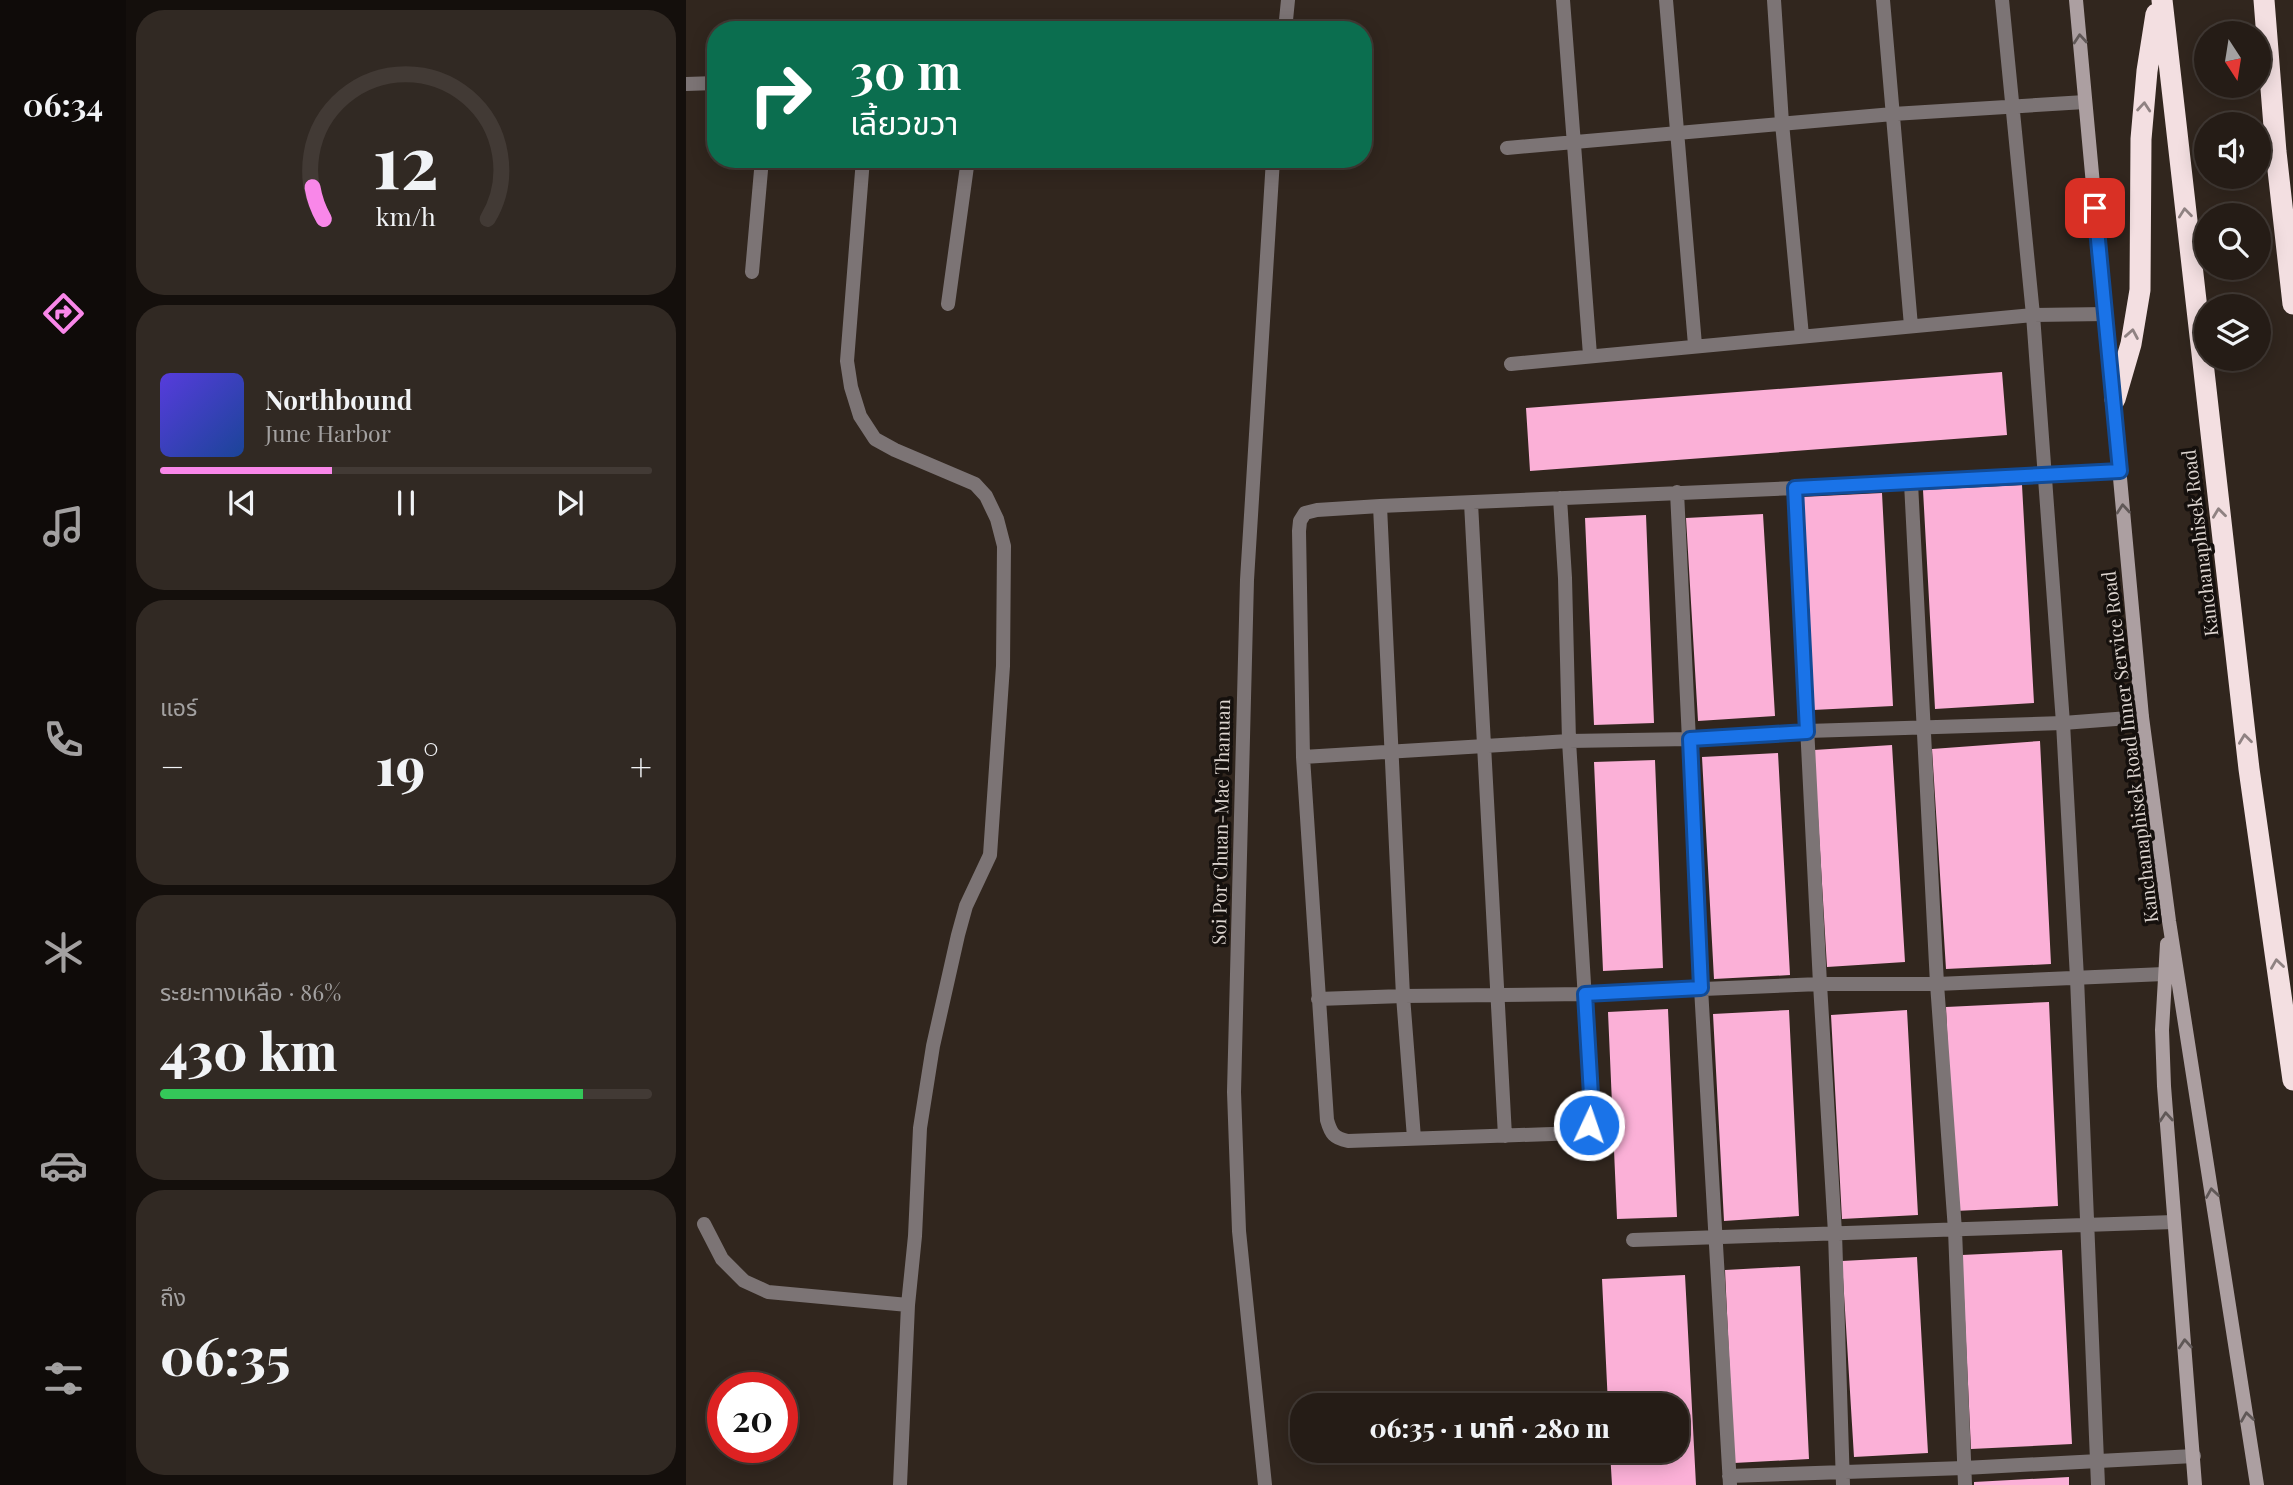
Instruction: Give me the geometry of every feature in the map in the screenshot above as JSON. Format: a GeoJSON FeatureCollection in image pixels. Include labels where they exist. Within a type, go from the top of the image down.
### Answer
{"type":"FeatureCollection","features":[{"type":"Feature","properties":{"kind":"highway"},"geometry":{"type":"LineString","coordinates":[[2115,400],[2131,344],[2140,290],[2141,139],[2147,71],[2160,0]]}},
{"type":"Feature","properties":{"kind":"highway","name":"Kanchanaphisek Road"},"geometry":{"type":"LineString","coordinates":[[2160,0],[2246,742],[2293,1080]]}},
{"type":"Feature","properties":{"kind":"highway"},"geometry":{"type":"LineString","coordinates":[[2264,0],[2276,152],[2293,304]]}},
{"type":"Feature","properties":{"kind":"main road","name":"Kanchanaphisek Road Inner Service Road"},"geometry":{"type":"LineString","coordinates":[[2076,0],[2115,400],[2142,718],[2169,921],[2257,1485]]}},
{"type":"Feature","properties":{"kind":"main road"},"geometry":{"type":"LineString","coordinates":[[2169,921],[2162,1030],[2164,1086],[2195,1485]]}},
{"type":"Feature","properties":{"kind":"street"},"geometry":{"type":"LineString","coordinates":[[1286,21],[1288,0]]}},
{"type":"Feature","properties":{"kind":"street"},"geometry":{"type":"LineString","coordinates":[[1563,0],[1590,355]]}},
{"type":"Feature","properties":{"kind":"street"},"geometry":{"type":"LineString","coordinates":[[1666,0],[1695,345]]}},
{"type":"Feature","properties":{"kind":"street"},"geometry":{"type":"LineString","coordinates":[[1774,0],[1782,123],[1802,336]]}},
{"type":"Feature","properties":{"kind":"street"},"geometry":{"type":"LineString","coordinates":[[1883,0],[1911,326]]}},
{"type":"Feature","properties":{"kind":"street"},"geometry":{"type":"LineString","coordinates":[[2002,0],[2033,315],[2063,723],[2077,978],[2098,1485]]}},
{"type":"Feature","properties":{"kind":"street"},"geometry":{"type":"LineString","coordinates":[[686,84],[707,83]]}},
{"type":"Feature","properties":{"kind":"street"},"geometry":{"type":"LineString","coordinates":[[1507,148],[1893,114],[2085,102]]}},
{"type":"Feature","properties":{"kind":"street"},"geometry":{"type":"LineString","coordinates":[[752,272],[761,168]]}},
{"type":"Feature","properties":{"kind":"street"},"geometry":{"type":"LineString","coordinates":[[862,168],[847,361],[860,416],[875,439],[975,484],[986,496],[997,519],[1004,546],[1003,666],[990,855],[966,906],[933,1046],[920,1128],[900,1485]]}},
{"type":"Feature","properties":{"kind":"street"},"geometry":{"type":"LineString","coordinates":[[948,304],[967,168]]}},
{"type":"Feature","properties":{"kind":"street","name":"Soi Por Chuan-Mae Thanuan"},"geometry":{"type":"LineString","coordinates":[[1265,1485],[1239,1231],[1234,1092],[1247,580],[1272,168]]}},
{"type":"Feature","properties":{"kind":"street"},"geometry":{"type":"LineString","coordinates":[[1511,364],[2033,315],[2106,314]]}},
{"type":"Feature","properties":{"kind":"street"},"geometry":{"type":"LineString","coordinates":[[1560,498],[1569,741],[1592,1112],[1589,1125],[1580,1133],[1348,1141],[1337,1139],[1331,1133],[1327,1120],[1303,757],[1300,521],[1305,513],[1380,506],[2120,471]]}},
{"type":"Feature","properties":{"kind":"street"},"geometry":{"type":"LineString","coordinates":[[1911,482],[1926,728],[1937,984],[1955,1230],[1965,1485]]}},
{"type":"Feature","properties":{"kind":"street"},"geometry":{"type":"LineString","coordinates":[[1795,488],[1835,1234],[1843,1479]]}},
{"type":"Feature","properties":{"kind":"street"},"geometry":{"type":"LineString","coordinates":[[1677,492],[1701,988],[1730,1481],[1843,1479],[1964,1468],[2194,1456]]}},
{"type":"Feature","properties":{"kind":"street"},"geometry":{"type":"LineString","coordinates":[[1471,503],[1505,1136]]}},
{"type":"Feature","properties":{"kind":"street"},"geometry":{"type":"LineString","coordinates":[[1380,506],[1403,996],[1414,1138]]}},
{"type":"Feature","properties":{"kind":"street"},"geometry":{"type":"LineString","coordinates":[[1303,757],[1569,741],[1690,739],[2142,718]]}},
{"type":"Feature","properties":{"kind":"street"},"geometry":{"type":"LineString","coordinates":[[1318,999],[1937,984],[2164,974]]}},
{"type":"Feature","properties":{"kind":"street"},"geometry":{"type":"LineString","coordinates":[[1633,1240],[2174,1222]]}},
{"type":"Feature","properties":{"kind":"street"},"geometry":{"type":"LineString","coordinates":[[704,1224],[722,1259],[744,1281],[768,1292],[908,1305]]}},
{"type":"Feature","properties":{"kind":"building"},"geometry":{"type":"Polygon","coordinates":[[[2002,372],[2007,435],[1530,471],[1526,408],[2002,372]]]}},
{"type":"Feature","properties":{"kind":"building"},"geometry":{"type":"Polygon","coordinates":[[[2022,485],[2034,703],[1935,709],[1923,490],[2022,485]]]}},
{"type":"Feature","properties":{"kind":"building"},"geometry":{"type":"Polygon","coordinates":[[[1882,493],[1893,706],[1813,710],[1802,497],[1882,493]]]}},
{"type":"Feature","properties":{"kind":"building"},"geometry":{"type":"Polygon","coordinates":[[[1763,514],[1775,716],[1698,721],[1686,518],[1763,514]]]}},
{"type":"Feature","properties":{"kind":"building"},"geometry":{"type":"Polygon","coordinates":[[[1646,515],[1654,723],[1594,725],[1585,518],[1646,515]]]}},
{"type":"Feature","properties":{"kind":"building"},"geometry":{"type":"Polygon","coordinates":[[[2040,741],[2051,964],[1946,969],[1932,749],[2040,741]]]}},
{"type":"Feature","properties":{"kind":"building"},"geometry":{"type":"Polygon","coordinates":[[[1892,745],[1905,962],[1827,967],[1814,750],[1892,745]]]}},
{"type":"Feature","properties":{"kind":"building"},"geometry":{"type":"Polygon","coordinates":[[[1778,753],[1790,975],[1714,979],[1702,757],[1778,753]]]}},
{"type":"Feature","properties":{"kind":"building"},"geometry":{"type":"Polygon","coordinates":[[[1655,760],[1663,968],[1603,971],[1594,762],[1655,760]]]}},
{"type":"Feature","properties":{"kind":"building"},"geometry":{"type":"Polygon","coordinates":[[[2049,1002],[2058,1206],[1955,1211],[1946,1007],[2049,1002]]]}},
{"type":"Feature","properties":{"kind":"building"},"geometry":{"type":"Polygon","coordinates":[[[1668,1009],[1677,1217],[1617,1219],[1608,1012],[1668,1009]]]}},
{"type":"Feature","properties":{"kind":"building"},"geometry":{"type":"Polygon","coordinates":[[[1789,1010],[1799,1216],[1724,1221],[1713,1014],[1789,1010]]]}},
{"type":"Feature","properties":{"kind":"building"},"geometry":{"type":"Polygon","coordinates":[[[1907,1010],[1918,1215],[1842,1219],[1831,1015],[1907,1010]]]}},
{"type":"Feature","properties":{"kind":"building"},"geometry":{"type":"Polygon","coordinates":[[[2062,1250],[2072,1444],[1971,1449],[1962,1255],[2062,1250]]]}},
{"type":"Feature","properties":{"kind":"building"},"geometry":{"type":"Polygon","coordinates":[[[1917,1257],[1928,1453],[1854,1457],[1842,1261],[1917,1257]]]}},
{"type":"Feature","properties":{"kind":"building"},"geometry":{"type":"Polygon","coordinates":[[[1800,1266],[1809,1459],[1734,1463],[1725,1270],[1800,1266]]]}},
{"type":"Feature","properties":{"kind":"building"},"geometry":{"type":"Polygon","coordinates":[[[1685,1275],[1696,1485],[1612,1485],[1611,1463],[1689,1463],[1689,1393],[1607,1393],[1602,1279],[1685,1275]]]}},
{"type":"Feature","properties":{"kind":"building"},"geometry":{"type":"Polygon","coordinates":[[[2069,1477],[2069,1485],[1974,1485],[1974,1482],[2069,1477]]]}},
{"type":"Feature","properties":{"kind":"route"},"geometry":{"type":"LineString","coordinates":[[1589,1125],[1592,1112],[1585,994],[1701,988],[1690,739],[1807,732],[1795,488],[2120,471],[2095,208]]}}]}
